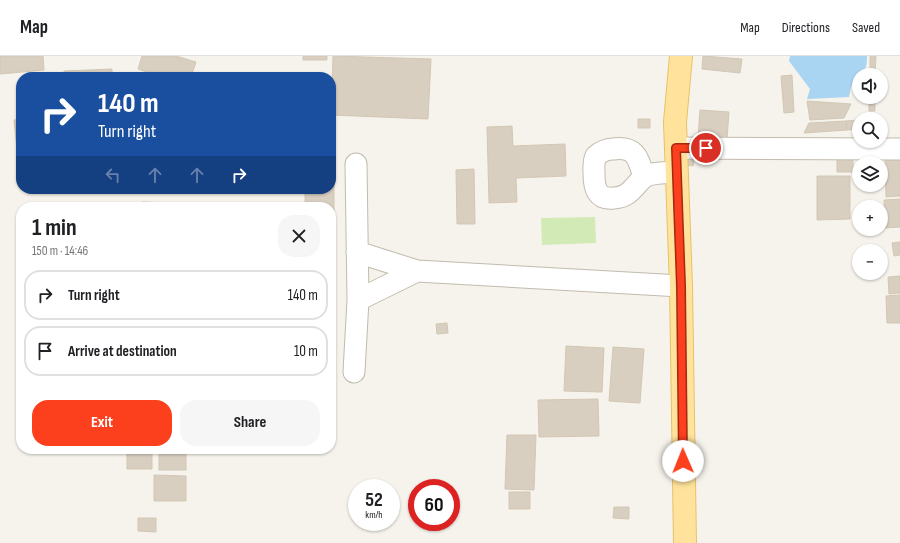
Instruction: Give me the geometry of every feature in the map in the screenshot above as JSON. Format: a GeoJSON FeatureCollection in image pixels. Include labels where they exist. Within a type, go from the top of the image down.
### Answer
{"type":"FeatureCollection","features":[{"type":"Feature","properties":{"kind":"main road"},"geometry":{"type":"LineString","coordinates":[[680,56],[675,122],[681,286],[685,542]]}},
{"type":"Feature","properties":{"kind":"street"},"geometry":{"type":"LineString","coordinates":[[676,148],[900,149]]}},
{"type":"Feature","properties":{"kind":"street"},"geometry":{"type":"LineString","coordinates":[[354,372],[358,300],[356,164]]}},
{"type":"Feature","properties":{"kind":"street"},"geometry":{"type":"LineString","coordinates":[[644,177],[676,172]]}},
{"type":"Feature","properties":{"kind":"street"},"geometry":{"type":"LineString","coordinates":[[357,252],[417,272],[681,286]]}},
{"type":"Feature","properties":{"kind":"street"},"geometry":{"type":"LineString","coordinates":[[358,300],[417,272]]}},
{"type":"Feature","properties":{"kind":"green space"},"geometry":{"type":"Polygon","coordinates":[[[595,217],[596,243],[542,245],[541,218],[595,217]]]}},
{"type":"Feature","properties":{"kind":"water"},"geometry":{"type":"Polygon","coordinates":[[[790,56],[867,56],[865,68],[852,68],[852,86],[849,97],[807,99],[810,89],[789,61],[790,56]]]}},
{"type":"Feature","properties":{"kind":"building"},"geometry":{"type":"Polygon","coordinates":[[[0,56],[43,56],[44,70],[0,74],[0,56]]]}},
{"type":"Feature","properties":{"kind":"building"},"geometry":{"type":"Polygon","coordinates":[[[142,56],[176,56],[196,62],[193,72],[147,72],[138,69],[142,56]]]}},
{"type":"Feature","properties":{"kind":"building"},"geometry":{"type":"Polygon","coordinates":[[[303,56],[327,56],[327,60],[303,60],[303,56]]]}},
{"type":"Feature","properties":{"kind":"building"},"geometry":{"type":"Polygon","coordinates":[[[333,56],[431,59],[428,119],[336,115],[336,72],[332,72],[333,56]]]}},
{"type":"Feature","properties":{"kind":"building"},"geometry":{"type":"Polygon","coordinates":[[[703,56],[742,59],[740,73],[702,69],[703,56]]]}},
{"type":"Feature","properties":{"kind":"building"},"geometry":{"type":"Polygon","coordinates":[[[870,56],[876,56],[875,68],[870,68],[870,56]]]}},
{"type":"Feature","properties":{"kind":"building"},"geometry":{"type":"Polygon","coordinates":[[[112,69],[112,72],[64,71],[112,69]]]}},
{"type":"Feature","properties":{"kind":"building"},"geometry":{"type":"Polygon","coordinates":[[[792,75],[794,112],[784,113],[781,76],[792,75]]]}},
{"type":"Feature","properties":{"kind":"building"},"geometry":{"type":"Polygon","coordinates":[[[807,101],[851,104],[844,118],[810,120],[807,101]]]}},
{"type":"Feature","properties":{"kind":"building"},"geometry":{"type":"Polygon","coordinates":[[[869,104],[875,104],[875,111],[869,111],[869,104]]]}},
{"type":"Feature","properties":{"kind":"building"},"geometry":{"type":"Polygon","coordinates":[[[700,110],[729,112],[727,139],[698,137],[700,110]]]}},
{"type":"Feature","properties":{"kind":"building"},"geometry":{"type":"Polygon","coordinates":[[[638,119],[650,119],[650,128],[638,128],[638,119]]]}},
{"type":"Feature","properties":{"kind":"building"},"geometry":{"type":"Polygon","coordinates":[[[14,120],[16,120],[16,139],[14,120]]]}},
{"type":"Feature","properties":{"kind":"building"},"geometry":{"type":"Polygon","coordinates":[[[846,121],[852,121],[852,130],[847,130],[846,121]]]}},
{"type":"Feature","properties":{"kind":"building"},"geometry":{"type":"Polygon","coordinates":[[[846,121],[847,130],[804,133],[809,123],[846,121]]]}},
{"type":"Feature","properties":{"kind":"building"},"geometry":{"type":"Polygon","coordinates":[[[512,126],[513,146],[565,144],[566,176],[516,178],[517,202],[489,203],[487,127],[512,126]]]}},
{"type":"Feature","properties":{"kind":"building"},"geometry":{"type":"Polygon","coordinates":[[[681,152],[695,155],[693,166],[679,164],[681,152]]]}},
{"type":"Feature","properties":{"kind":"building"},"geometry":{"type":"Polygon","coordinates":[[[900,152],[900,196],[886,197],[886,192],[888,192],[888,156],[885,156],[885,153],[900,152]]]}},
{"type":"Feature","properties":{"kind":"building"},"geometry":{"type":"Polygon","coordinates":[[[837,155],[853,155],[852,172],[837,172],[837,155]]]}},
{"type":"Feature","properties":{"kind":"building"},"geometry":{"type":"Polygon","coordinates":[[[474,169],[475,224],[457,224],[456,170],[474,169]]]}},
{"type":"Feature","properties":{"kind":"building"},"geometry":{"type":"Polygon","coordinates":[[[817,176],[850,176],[850,219],[817,220],[817,176]]]}},
{"type":"Feature","properties":{"kind":"building"},"geometry":{"type":"Polygon","coordinates":[[[305,194],[334,194],[334,202],[305,202],[305,194]]]}},
{"type":"Feature","properties":{"kind":"building"},"geometry":{"type":"Polygon","coordinates":[[[900,199],[900,227],[888,228],[888,200],[884,200],[900,199]]]}},
{"type":"Feature","properties":{"kind":"building"},"geometry":{"type":"Polygon","coordinates":[[[900,242],[900,255],[894,256],[892,243],[900,242]]]}},
{"type":"Feature","properties":{"kind":"building"},"geometry":{"type":"Polygon","coordinates":[[[900,276],[900,293],[889,294],[888,277],[900,276]]]}},
{"type":"Feature","properties":{"kind":"building"},"geometry":{"type":"Polygon","coordinates":[[[900,295],[900,323],[887,323],[886,296],[900,295]]]}},
{"type":"Feature","properties":{"kind":"building"},"geometry":{"type":"Polygon","coordinates":[[[447,323],[448,333],[437,334],[436,324],[447,323]]]}},
{"type":"Feature","properties":{"kind":"building"},"geometry":{"type":"Polygon","coordinates":[[[566,346],[604,348],[602,392],[564,391],[566,346]]]}},
{"type":"Feature","properties":{"kind":"building"},"geometry":{"type":"Polygon","coordinates":[[[613,347],[644,349],[640,403],[609,401],[613,347]]]}},
{"type":"Feature","properties":{"kind":"building"},"geometry":{"type":"Polygon","coordinates":[[[598,399],[599,436],[539,437],[538,400],[598,399]]]}},
{"type":"Feature","properties":{"kind":"building"},"geometry":{"type":"Polygon","coordinates":[[[507,435],[536,435],[534,490],[505,489],[507,435]]]}},
{"type":"Feature","properties":{"kind":"building"},"geometry":{"type":"Polygon","coordinates":[[[127,454],[152,454],[152,469],[127,469],[127,454]]]}},
{"type":"Feature","properties":{"kind":"building"},"geometry":{"type":"Polygon","coordinates":[[[159,454],[186,454],[186,470],[159,470],[159,454]]]}},
{"type":"Feature","properties":{"kind":"building"},"geometry":{"type":"Polygon","coordinates":[[[154,475],[186,476],[186,501],[154,501],[154,475]]]}},
{"type":"Feature","properties":{"kind":"building"},"geometry":{"type":"Polygon","coordinates":[[[509,492],[530,492],[530,509],[509,509],[509,492]]]}},
{"type":"Feature","properties":{"kind":"building"},"geometry":{"type":"Polygon","coordinates":[[[614,507],[629,507],[629,519],[613,518],[614,507]]]}},
{"type":"Feature","properties":{"kind":"building"},"geometry":{"type":"Polygon","coordinates":[[[138,518],[156,518],[156,532],[138,531],[138,518]]]}},
{"type":"Feature","properties":{"kind":"route"},"geometry":{"type":"LineString","coordinates":[[683,461],[681,286],[676,148],[706,148]]}}]}
